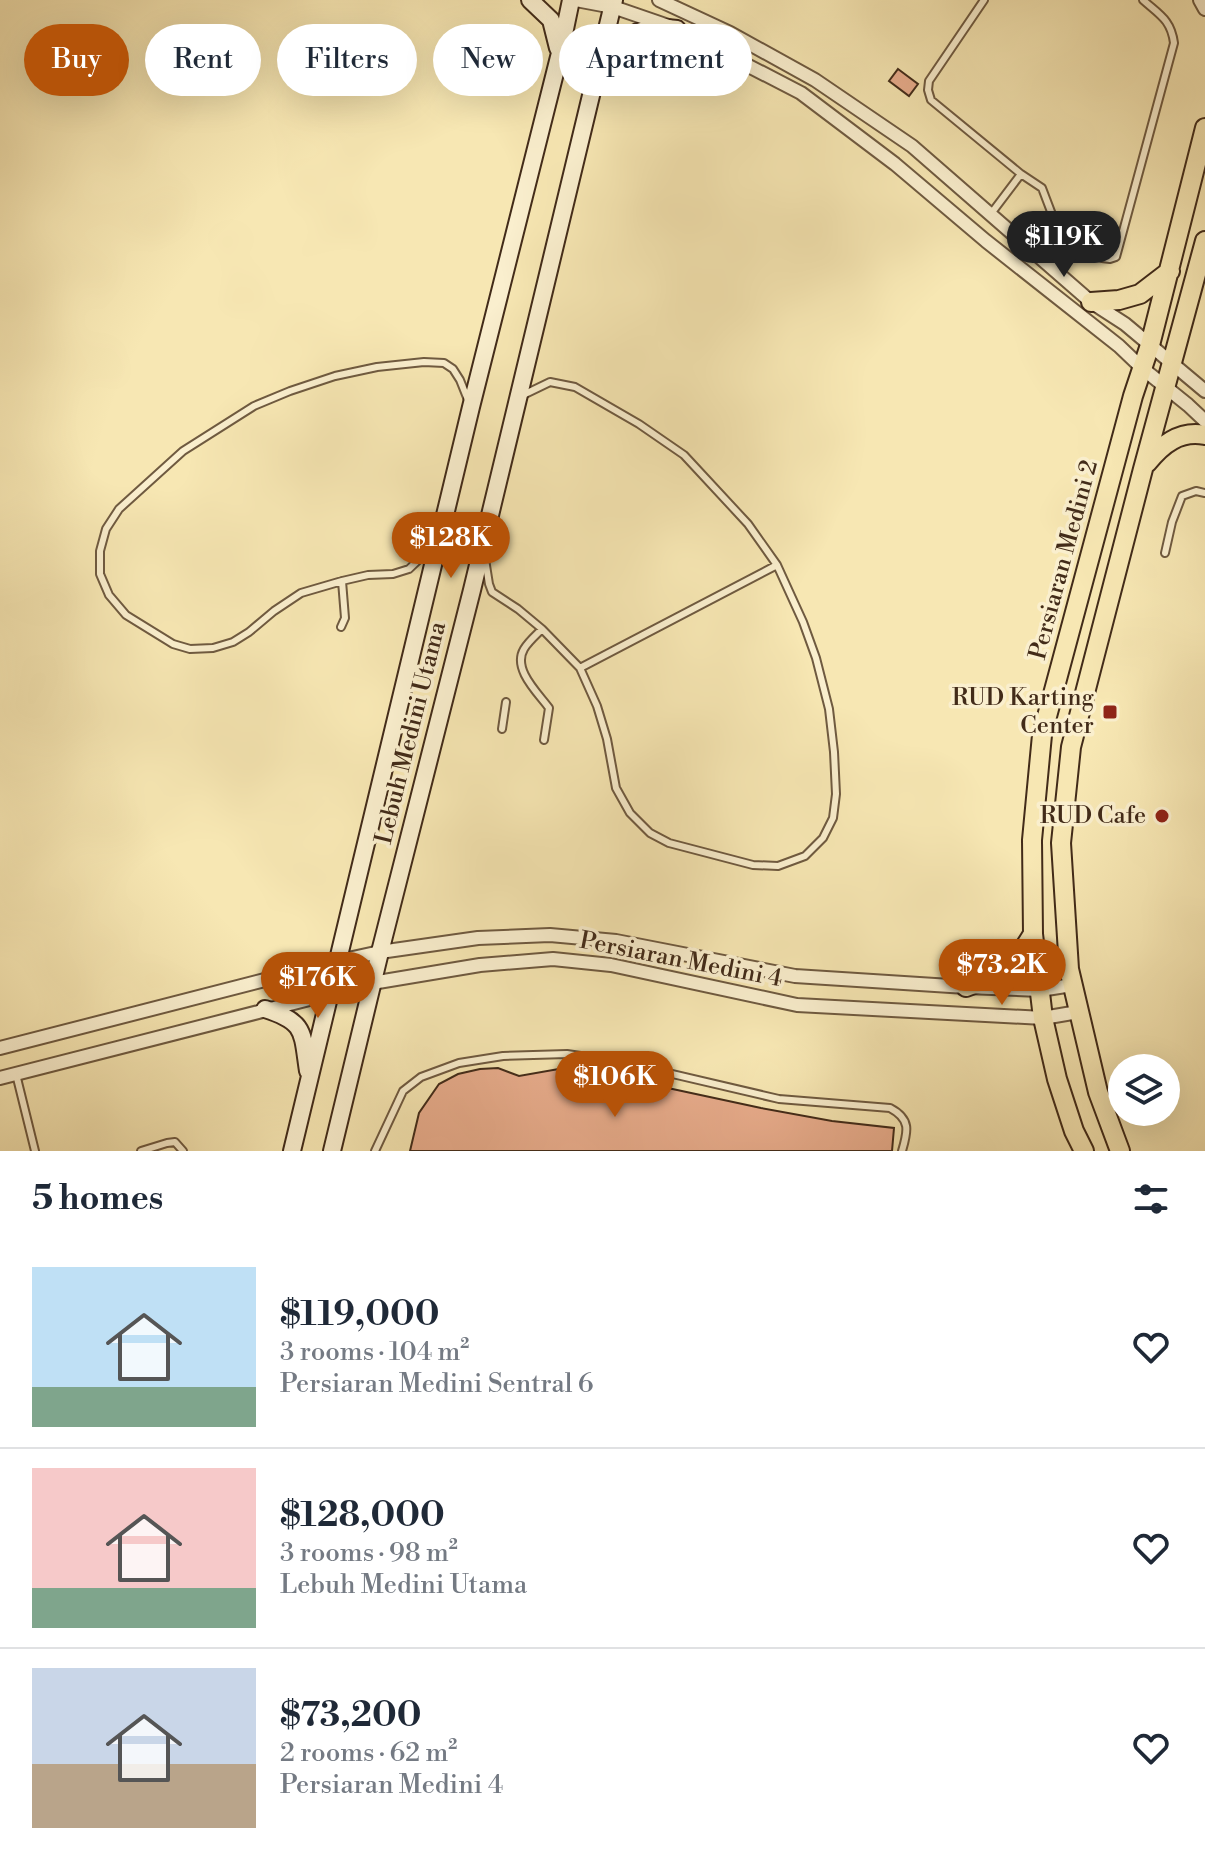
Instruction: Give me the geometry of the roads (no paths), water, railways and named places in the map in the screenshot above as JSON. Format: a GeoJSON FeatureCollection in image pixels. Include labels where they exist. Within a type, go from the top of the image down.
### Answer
{"type":"FeatureCollection","features":[{"type":"Feature","properties":{"kind":"main road"},"geometry":{"type":"LineString","coordinates":[[530,0],[551,20],[559,49]]}},
{"type":"Feature","properties":{"kind":"main road","name":"Lebuh Medini Utama"},"geometry":{"type":"LineString","coordinates":[[568,24],[574,0]]}},
{"type":"Feature","properties":{"kind":"main road","name":"Lebuh Medini Utama"},"geometry":{"type":"LineString","coordinates":[[609,24],[614,3]]}},
{"type":"Feature","properties":{"kind":"main road","name":"Lebuh Medini Utama"},"geometry":{"type":"LineString","coordinates":[[292,1151],[471,407],[559,57]]}},
{"type":"Feature","properties":{"kind":"main road","name":"Lebuh Medini Utama"},"geometry":{"type":"LineString","coordinates":[[332,1151],[520,397],[591,96]]}},
{"type":"Feature","properties":{"kind":"main road","name":"Persiaran Medini 2"},"geometry":{"type":"LineString","coordinates":[[1084,1151],[1057,1079],[1043,1018],[1033,934],[1032,840],[1042,735],[1086,566],[1170,271],[1205,128]]}},
{"type":"Feature","properties":{"kind":"main road"},"geometry":{"type":"LineString","coordinates":[[1120,1151],[1098,1092],[1072,985],[1061,843],[1071,747],[1205,241]]}},
{"type":"Feature","properties":{"kind":"main road"},"geometry":{"type":"LineString","coordinates":[[1091,302],[1119,300],[1140,294],[1170,271]]}},
{"type":"Feature","properties":{"kind":"main road"},"geometry":{"type":"LineString","coordinates":[[1143,469],[1172,439],[1183,434],[1205,435]]}},
{"type":"Feature","properties":{"kind":"main road"},"geometry":{"type":"LineString","coordinates":[[966,987],[1003,972],[1021,955],[1033,934]]}},
{"type":"Feature","properties":{"kind":"main road"},"geometry":{"type":"LineString","coordinates":[[265,1009],[283,1015],[299,1027],[310,1080]]}},
{"type":"Feature","properties":{"kind":"street"},"geometry":{"type":"LineString","coordinates":[[574,0],[614,3],[665,24]]}},
{"type":"Feature","properties":{"kind":"street"},"geometry":{"type":"LineString","coordinates":[[659,0],[730,33],[815,80],[912,146],[1091,302],[1172,362],[1205,391]]}},
{"type":"Feature","properties":{"kind":"street"},"geometry":{"type":"LineString","coordinates":[[1200,0],[1205,9]]}},
{"type":"Feature","properties":{"kind":"street"},"geometry":{"type":"LineString","coordinates":[[752,68],[801,93],[895,164],[1119,346],[1205,421]]}},
{"type":"Feature","properties":{"kind":"street","name":"Persiaran Medini 4"},"geometry":{"type":"LineString","coordinates":[[0,1048],[339,961],[478,938],[550,935],[616,941],[795,976],[1040,990],[1072,985]]}},
{"type":"Feature","properties":{"kind":"street","name":"Persiaran Medini 4"},"geometry":{"type":"LineString","coordinates":[[0,1078],[372,983],[480,965],[553,959],[611,965],[797,1005],[1043,1018],[1078,1012]]}},
{"type":"Feature","properties":{"kind":"lane"},"geometry":{"type":"LineString","coordinates":[[984,0],[929,81],[931,100],[1042,188],[1053,217],[1102,258],[1110,259],[1116,257],[1174,43],[1172,30],[1164,18],[1143,0]]}},
{"type":"Feature","properties":{"kind":"lane"},"geometry":{"type":"LineString","coordinates":[[990,215],[1021,174]]}},
{"type":"Feature","properties":{"kind":"lane"},"geometry":{"type":"LineString","coordinates":[[440,540],[409,569],[393,574],[368,575],[301,593],[233,642],[213,648],[190,649],[173,644],[126,615],[109,595],[100,574],[100,551],[106,529],[119,509],[183,451],[254,406],[335,376],[424,362],[444,363],[453,369],[471,407]]}},
{"type":"Feature","properties":{"kind":"lane"},"geometry":{"type":"LineString","coordinates":[[483,547],[492,592],[542,629],[580,668],[607,739],[616,788],[630,813],[650,833],[669,843],[753,865],[778,866],[805,856],[823,838],[833,818],[836,794],[829,709],[803,622],[777,565],[748,524],[684,455],[639,424],[575,387],[550,382],[520,397]]}},
{"type":"Feature","properties":{"kind":"lane"},"geometry":{"type":"LineString","coordinates":[[1165,553],[1182,496],[1196,491],[1205,493]]}},
{"type":"Feature","properties":{"kind":"lane"},"geometry":{"type":"LineString","coordinates":[[580,668],[777,565]]}},
{"type":"Feature","properties":{"kind":"lane"},"geometry":{"type":"LineString","coordinates":[[341,627],[345,618],[342,581]]}},
{"type":"Feature","properties":{"kind":"lane"},"geometry":{"type":"LineString","coordinates":[[542,629],[524,648],[520,663],[549,708],[544,740]]}},
{"type":"Feature","properties":{"kind":"lane"},"geometry":{"type":"LineString","coordinates":[[502,729],[506,702]]}},
{"type":"Feature","properties":{"kind":"lane"},"geometry":{"type":"LineString","coordinates":[[375,1151],[403,1091],[421,1077],[459,1063],[503,1056],[567,1054],[621,1062],[779,1099],[890,1108],[899,1113],[906,1125],[902,1151]]}},
{"type":"Feature","properties":{"kind":"lane"},"geometry":{"type":"LineString","coordinates":[[16,1074],[35,1151]]}},
{"type":"Feature","properties":{"kind":"lane"},"geometry":{"type":"LineString","coordinates":[[141,1151],[175,1142],[183,1151]]}},
{"type":"Feature","properties":{"kind":"place","name":"RUD Karting Center"},"geometry":{"type":"Point","coordinates":[1110,712]}},
{"type":"Feature","properties":{"kind":"place","name":"RUD Cafe"},"geometry":{"type":"Point","coordinates":[1162,816]}}]}
